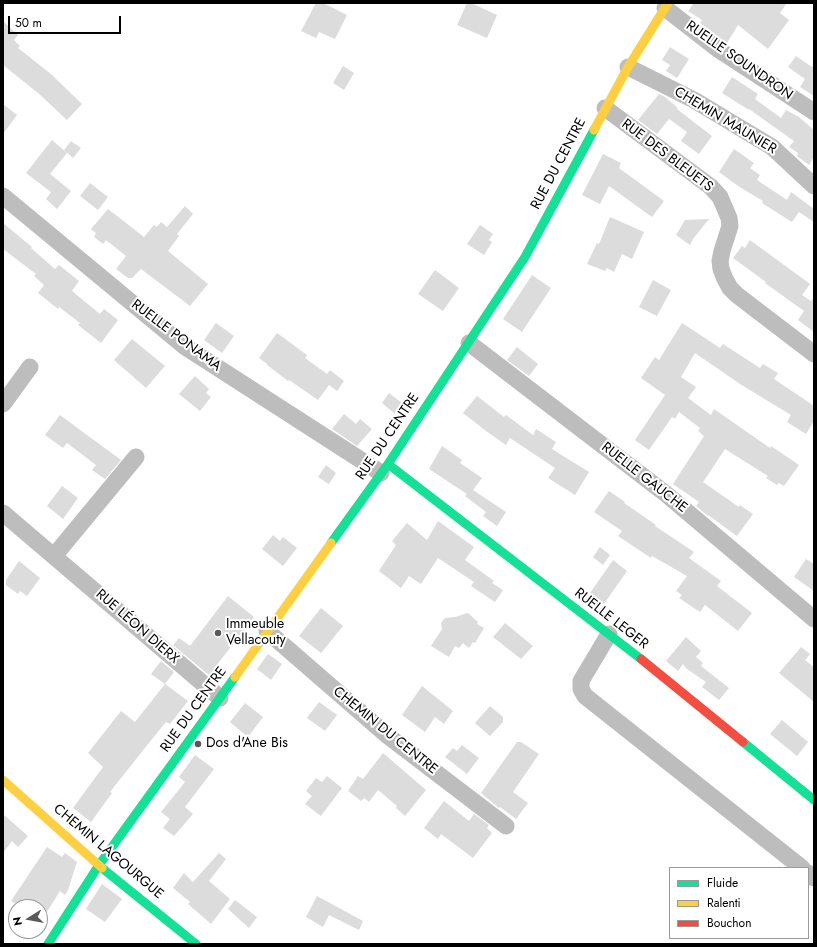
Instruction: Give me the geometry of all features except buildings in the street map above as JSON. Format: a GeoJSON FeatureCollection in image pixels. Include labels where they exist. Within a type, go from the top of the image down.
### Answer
{"type":"FeatureCollection","features":[{"type":"Feature","properties":{"kind":"street","name":"RUE DU CENTRE"},"geometry":{"type":"LineString","coordinates":[[99,865],[385,468],[469,343],[525,257],[628,67],[666,6]]}},
{"type":"Feature","properties":{"kind":"street","name":"RUELLE SOUNDRON"},"geometry":{"type":"LineString","coordinates":[[666,6],[719,50],[814,112]]}},
{"type":"Feature","properties":{"kind":"street","name":"CHEMIN MAUNIER"},"geometry":{"type":"LineString","coordinates":[[628,67],[694,100],[772,148],[814,186]]}},
{"type":"Feature","properties":{"kind":"street","name":"RUE DES BLEUETS"},"geometry":{"type":"LineString","coordinates":[[605,108],[711,187],[720,197],[729,218],[730,226],[720,261],[721,269],[730,288],[814,354]]}},
{"type":"Feature","properties":{"kind":"street","name":"RUELLE PONAMA"},"geometry":{"type":"LineString","coordinates":[[3,196],[184,346],[385,468]]}},
{"type":"Feature","properties":{"kind":"street","name":"RUELLE GAUCHE"},"geometry":{"type":"LineString","coordinates":[[469,343],[666,494],[814,619]]}},
{"type":"Feature","properties":{"kind":"street"},"geometry":{"type":"LineString","coordinates":[[3,404],[30,367]]}},
{"type":"Feature","properties":{"kind":"street"},"geometry":{"type":"LineString","coordinates":[[54,556],[136,457]]}},
{"type":"Feature","properties":{"kind":"street","name":"RUELLE LEGER"},"geometry":{"type":"LineString","coordinates":[[385,468],[609,634],[814,800]]}},
{"type":"Feature","properties":{"kind":"street","name":"RUE LÉON DIERX"},"geometry":{"type":"LineString","coordinates":[[3,513],[220,698]]}},
{"type":"Feature","properties":{"kind":"street","name":"CHEMIN DU CENTRE"},"geometry":{"type":"LineString","coordinates":[[267,631],[388,736],[506,826]]}},
{"type":"Feature","properties":{"kind":"street"},"geometry":{"type":"LineString","coordinates":[[609,634],[581,681],[581,688],[586,696],[801,867]]}},
{"type":"Feature","properties":{"kind":"street","name":"CHEMIN LAGOURGUE"},"geometry":{"type":"LineString","coordinates":[[3,780],[99,865],[196,944]]}},
{"type":"Feature","properties":{"kind":"street"},"geometry":{"type":"LineString","coordinates":[[48,944],[99,865]]}},
{"type":"Feature","properties":{"kind":"traffic: fast"},"geometry":{"type":"LineString","coordinates":[[331,543],[388,464],[525,257],[594,130]]}},
{"type":"Feature","properties":{"kind":"traffic: fast"},"geometry":{"type":"LineString","coordinates":[[388,464],[641,659]]}},
{"type":"Feature","properties":{"kind":"traffic: fast"},"geometry":{"type":"LineString","coordinates":[[48,944],[99,865],[235,677]]}},
{"type":"Feature","properties":{"kind":"traffic: fast"},"geometry":{"type":"LineString","coordinates":[[743,742],[814,800]]}},
{"type":"Feature","properties":{"kind":"traffic: fast"},"geometry":{"type":"LineString","coordinates":[[102,868],[196,944]]}},
{"type":"Feature","properties":{"kind":"traffic: slow"},"geometry":{"type":"LineString","coordinates":[[594,130],[628,67],[668,3]]}},
{"type":"Feature","properties":{"kind":"traffic: slow"},"geometry":{"type":"LineString","coordinates":[[235,677],[331,543]]}},
{"type":"Feature","properties":{"kind":"traffic: slow"},"geometry":{"type":"LineString","coordinates":[[3,780],[102,868]]}},
{"type":"Feature","properties":{"kind":"traffic: jam"},"geometry":{"type":"LineString","coordinates":[[641,659],[743,742]]}},
{"type":"Feature","properties":{"kind":"place","name":"Immeuble Vellacouty"},"geometry":{"type":"Point","coordinates":[218,633]}},
{"type":"Feature","properties":{"kind":"place","name":"Dos d'Ane Bis"},"geometry":{"type":"Point","coordinates":[198,744]}}]}
